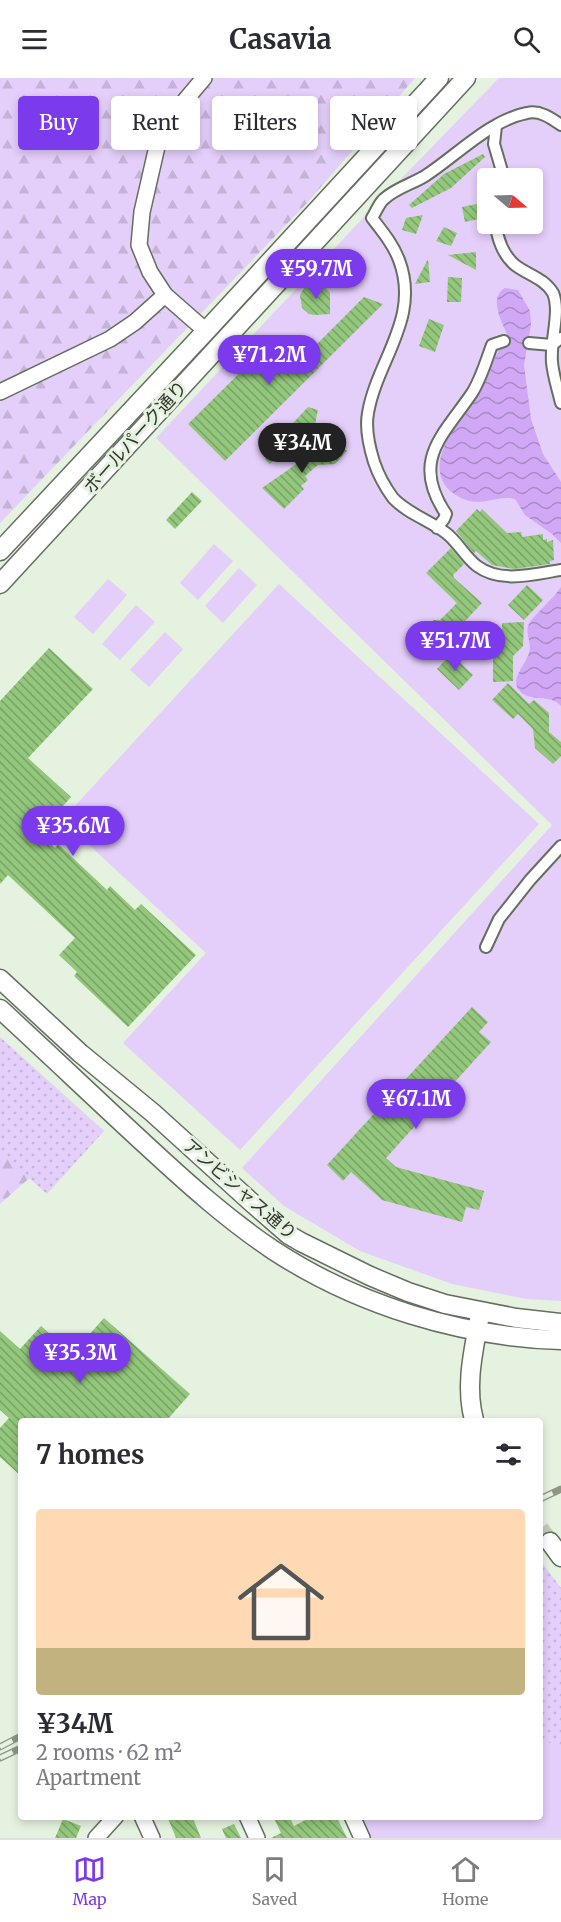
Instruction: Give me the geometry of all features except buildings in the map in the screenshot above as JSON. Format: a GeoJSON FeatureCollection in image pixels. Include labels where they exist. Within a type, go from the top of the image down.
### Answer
{"type":"FeatureCollection","features":[{"type":"Feature","properties":{"kind":"street"},"geometry":{"type":"LineString","coordinates":[[204,78],[161,129],[142,212],[139,245],[150,272],[165,295],[206,331]]}},
{"type":"Feature","properties":{"kind":"street","name":"ボールパーク通り"},"geometry":{"type":"LineString","coordinates":[[0,551],[439,78]]}},
{"type":"Feature","properties":{"kind":"street","name":"ボールパーク通り"},"geometry":{"type":"LineString","coordinates":[[0,584],[466,78]]}},
{"type":"Feature","properties":{"kind":"street"},"geometry":{"type":"LineString","coordinates":[[561,125],[537,112],[528,112],[496,126],[423,177],[380,197],[372,218],[388,238],[399,261],[405,300],[403,318],[374,391],[368,413],[368,436],[376,466],[384,484],[393,497],[415,516],[455,541],[477,566],[491,574],[509,577],[561,570]]}},
{"type":"Feature","properties":{"kind":"street"},"geometry":{"type":"LineString","coordinates":[[496,126],[494,144],[501,168]]}},
{"type":"Feature","properties":{"kind":"street"},"geometry":{"type":"LineString","coordinates":[[497,234],[505,253],[514,264],[538,278],[554,294],[557,318],[552,364],[561,403]]}},
{"type":"Feature","properties":{"kind":"street"},"geometry":{"type":"LineString","coordinates":[[0,392],[110,339],[135,322],[165,295]]}},
{"type":"Feature","properties":{"kind":"street"},"geometry":{"type":"LineString","coordinates":[[437,528],[446,514],[432,491],[429,474],[437,442],[473,390],[492,345],[504,341]]}},
{"type":"Feature","properties":{"kind":"street"},"geometry":{"type":"LineString","coordinates":[[529,343],[556,342]]}},
{"type":"Feature","properties":{"kind":"street"},"geometry":{"type":"LineString","coordinates":[[486,947],[499,919],[561,846]]}},
{"type":"Feature","properties":{"kind":"street","name":"アンビシャス通り"},"geometry":{"type":"LineString","coordinates":[[0,979],[80,1053],[153,1113],[289,1235],[328,1257],[408,1292],[445,1304],[480,1312],[561,1323]]}},
{"type":"Feature","properties":{"kind":"street","name":"アンビシャス通り"},"geometry":{"type":"LineString","coordinates":[[0,1009],[199,1194],[274,1250],[317,1275],[406,1314],[477,1331],[561,1340]]}},
{"type":"Feature","properties":{"kind":"street"},"geometry":{"type":"LineString","coordinates":[[474,1418],[469,1397],[480,1312]]}},
{"type":"Feature","properties":{"kind":"street"},"geometry":{"type":"LineString","coordinates":[[550,1542],[561,1557]]}},
{"type":"Feature","properties":{"kind":"street"},"geometry":{"type":"LineString","coordinates":[[96,1838],[112,1820]]}},
{"type":"Feature","properties":{"kind":"street"},"geometry":{"type":"LineString","coordinates":[[144,1820],[152,1838]]}},
{"type":"Feature","properties":{"kind":"street"},"geometry":{"type":"LineString","coordinates":[[249,1820],[257,1838]]}},
{"type":"Feature","properties":{"kind":"street"},"geometry":{"type":"LineString","coordinates":[[354,1820],[362,1838]]}},
{"type":"Feature","properties":{"kind":"green space"},"geometry":{"type":"Polygon","coordinates":[[[0,78],[415,78],[399,96],[330,96],[330,150],[353,150],[307,203],[0,523],[0,78]]]}},
{"type":"Feature","properties":{"kind":"green space"},"geometry":{"type":"Polygon","coordinates":[[[499,78],[561,78],[561,1301],[526,1299],[452,1284],[360,1251],[284,1206],[242,1168],[552,825],[156,438],[363,218],[499,78]]]}},
{"type":"Feature","properties":{"kind":"green space"},"geometry":{"type":"Polygon","coordinates":[[[214,544],[233,561],[198,600],[180,583],[214,544]]]}},
{"type":"Feature","properties":{"kind":"green space"},"geometry":{"type":"Polygon","coordinates":[[[239,568],[257,585],[223,623],[205,606],[239,568]]]}},
{"type":"Feature","properties":{"kind":"green space"},"geometry":{"type":"Polygon","coordinates":[[[108,579],[127,595],[93,634],[74,617],[108,579]]]}},
{"type":"Feature","properties":{"kind":"green space"},"geometry":{"type":"Polygon","coordinates":[[[279,584],[539,824],[240,1150],[123,1043],[206,953],[62,820],[279,584]]]}},
{"type":"Feature","properties":{"kind":"green space"},"geometry":{"type":"Polygon","coordinates":[[[136,605],[155,622],[120,660],[102,644],[136,605]]]}},
{"type":"Feature","properties":{"kind":"green space"},"geometry":{"type":"Polygon","coordinates":[[[165,632],[183,649],[149,687],[130,670],[165,632]]]}},
{"type":"Feature","properties":{"kind":"green space"},"geometry":{"type":"Polygon","coordinates":[[[0,1037],[104,1131],[47,1194],[0,1152],[0,1037]]]}},
{"type":"Feature","properties":{"kind":"green space"},"geometry":{"type":"Polygon","coordinates":[[[0,1143],[34,1174],[0,1204],[0,1143]]]}},
{"type":"Feature","properties":{"kind":"green space"},"geometry":{"type":"Polygon","coordinates":[[[543,1564],[561,1588],[561,1838],[371,1838],[362,1820],[543,1820],[543,1564]]]}},
{"type":"Feature","properties":{"kind":"green space"},"geometry":{"type":"Polygon","coordinates":[[[543,1738],[561,1751],[561,1838],[373,1838],[364,1820],[543,1820],[543,1738]]]}},
{"type":"Feature","properties":{"kind":"water"},"geometry":{"type":"Polygon","coordinates":[[[505,288],[518,290],[530,311],[531,325],[524,365],[531,419],[543,454],[561,482],[561,543],[525,515],[515,499],[469,501],[447,487],[440,474],[440,460],[445,445],[480,389],[508,336],[497,304],[497,297],[505,288]]]}},
{"type":"Feature","properties":{"kind":"water"},"geometry":{"type":"Polygon","coordinates":[[[561,587],[561,706],[551,700],[523,694],[516,681],[530,649],[528,626],[561,587]]]}},
{"type":"Feature","properties":{"kind":"tunnel"},"geometry":{"type":"LineString","coordinates":[[543,1533],[550,1542]]}},
{"type":"Feature","properties":{"kind":"railway"},"geometry":{"type":"LineString","coordinates":[[543,1498],[561,1489]]}},
{"type":"Feature","properties":{"kind":"railway"},"geometry":{"type":"LineString","coordinates":[[0,1747],[18,1738]]}},
{"type":"Feature","properties":{"kind":"railway"},"geometry":{"type":"LineString","coordinates":[[0,1758],[18,1749]]}}]}
